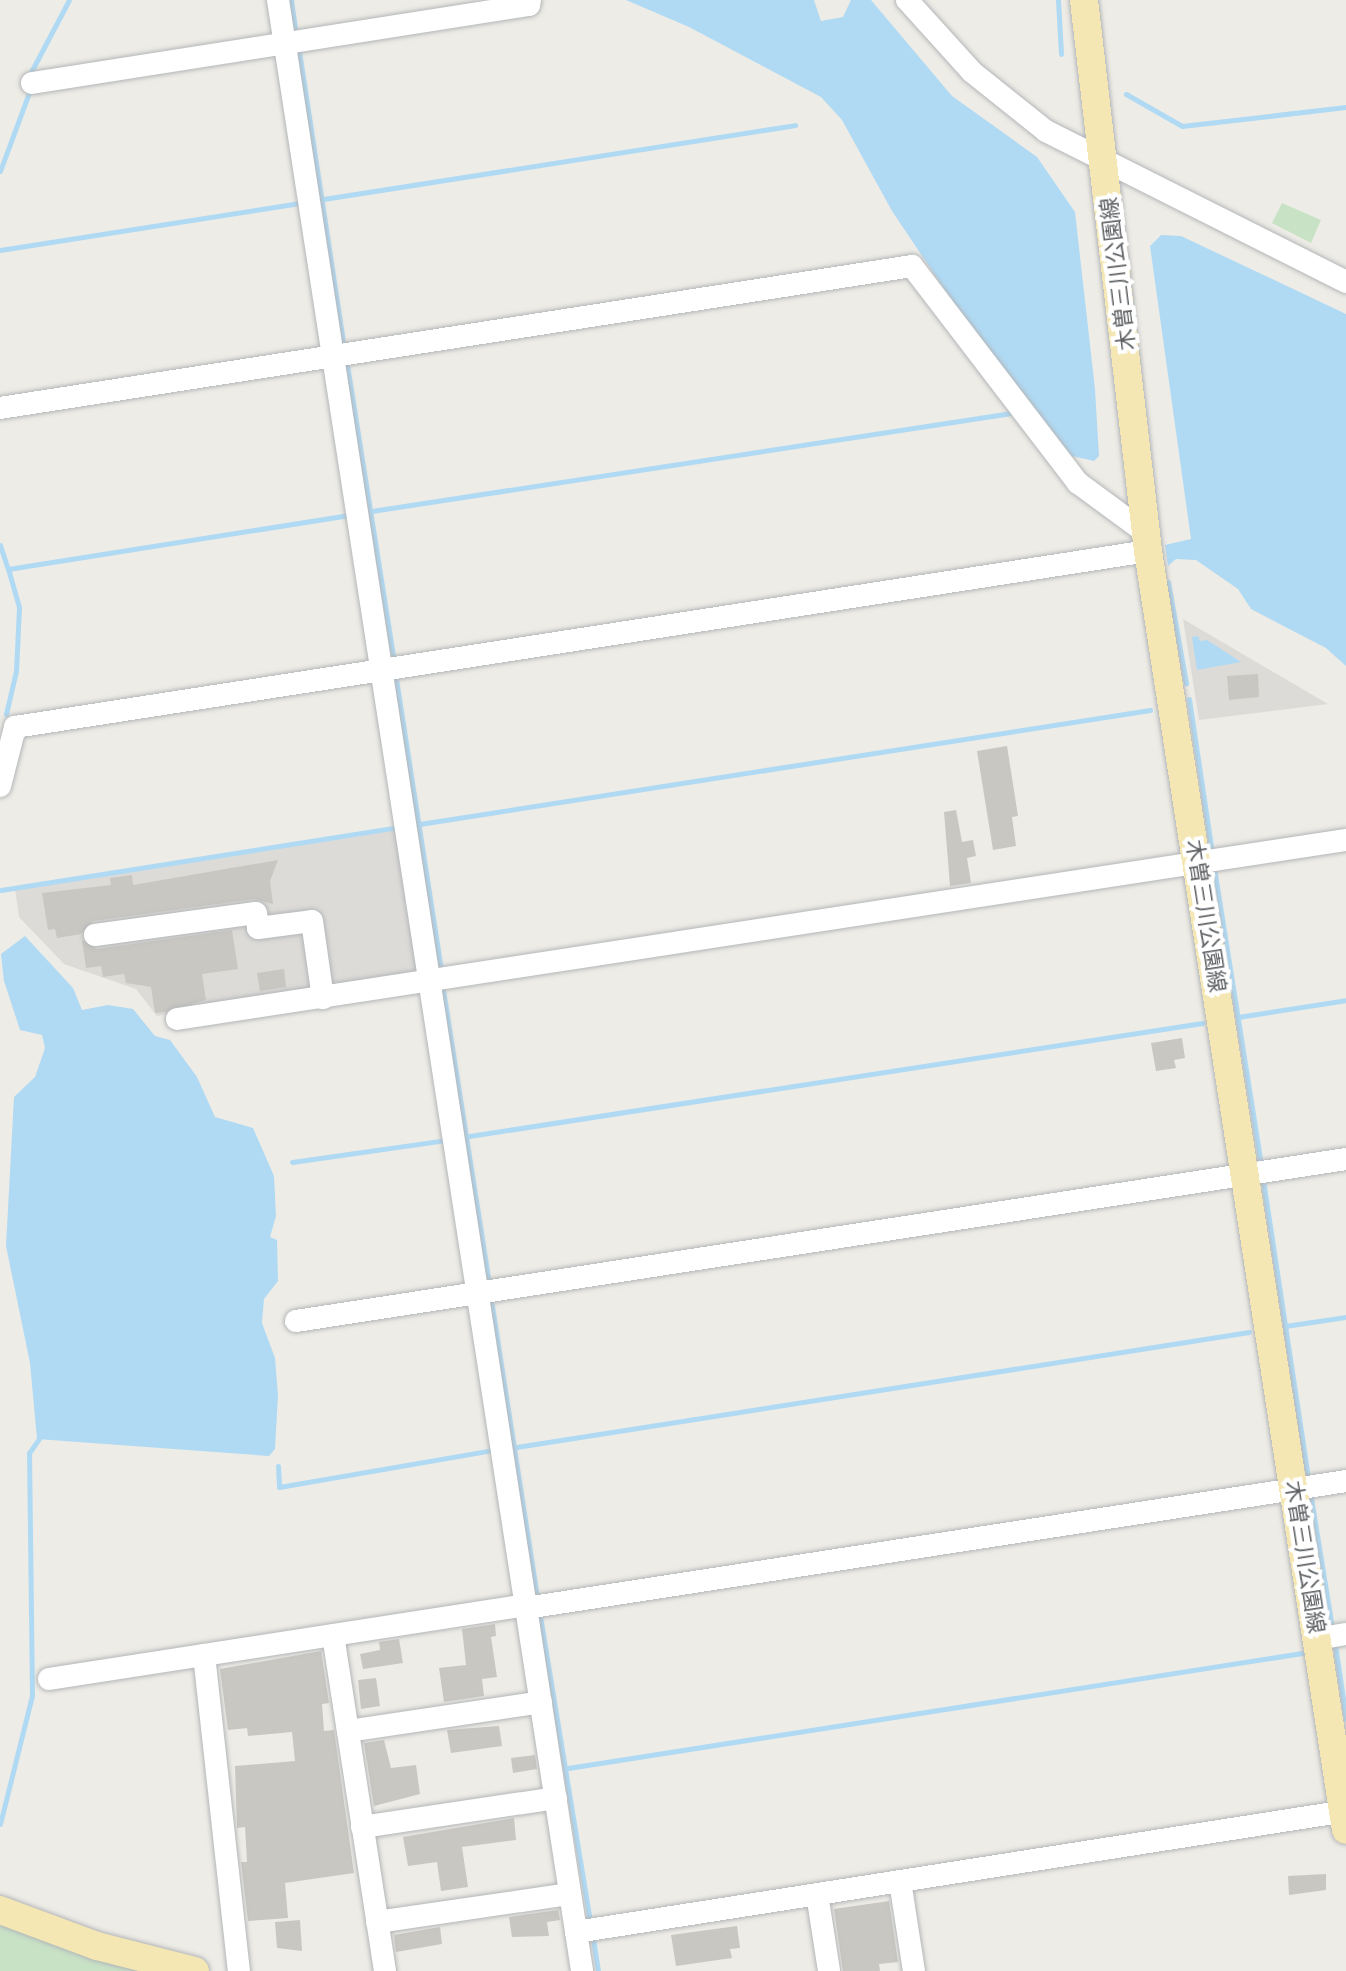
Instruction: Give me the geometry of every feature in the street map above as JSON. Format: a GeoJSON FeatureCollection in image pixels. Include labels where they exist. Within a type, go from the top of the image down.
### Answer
{"type":"FeatureCollection","features":[{"type":"Feature","properties":{"kind":"main road","name":"木曽三川公園線"},"geometry":{"type":"LineString","coordinates":[[1084,0],[1106,160],[1147,542],[1345,1817]]}},
{"type":"Feature","properties":{"kind":"main road"},"geometry":{"type":"LineString","coordinates":[[0,1910],[97,1946],[195,1971]]}},
{"type":"Feature","properties":{"kind":"street"},"geometry":{"type":"LineString","coordinates":[[278,0],[582,1971]]}},
{"type":"Feature","properties":{"kind":"street"},"geometry":{"type":"LineString","coordinates":[[32,83],[529,5],[530,0]]}},
{"type":"Feature","properties":{"kind":"street"},"geometry":{"type":"LineString","coordinates":[[907,0],[972,72],[1046,131],[1346,282]]}},
{"type":"Feature","properties":{"kind":"street"},"geometry":{"type":"LineString","coordinates":[[0,408],[912,266],[1078,483],[1147,542]]}},
{"type":"Feature","properties":{"kind":"street"},"geometry":{"type":"LineString","coordinates":[[0,786],[15,727],[1147,542]]}},
{"type":"Feature","properties":{"kind":"street"},"geometry":{"type":"LineString","coordinates":[[177,1019],[1346,840]]}},
{"type":"Feature","properties":{"kind":"street"},"geometry":{"type":"LineString","coordinates":[[95,935],[256,913],[258,928],[312,921],[323,998]]}},
{"type":"Feature","properties":{"kind":"street"},"geometry":{"type":"LineString","coordinates":[[296,1321],[1346,1159]]}},
{"type":"Feature","properties":{"kind":"street"},"geometry":{"type":"LineString","coordinates":[[49,1679],[1346,1481]]}},
{"type":"Feature","properties":{"kind":"street"},"geometry":{"type":"LineString","coordinates":[[1317,1639],[1346,1634]]}},
{"type":"Feature","properties":{"kind":"street"},"geometry":{"type":"LineString","coordinates":[[333,1635],[385,1971]]}},
{"type":"Feature","properties":{"kind":"street"},"geometry":{"type":"LineString","coordinates":[[204,1655],[239,1971]]}},
{"type":"Feature","properties":{"kind":"street"},"geometry":{"type":"LineString","coordinates":[[348,1731],[541,1702]]}},
{"type":"Feature","properties":{"kind":"street"},"geometry":{"type":"LineString","coordinates":[[362,1827],[556,1798]]}},
{"type":"Feature","properties":{"kind":"street"},"geometry":{"type":"LineString","coordinates":[[576,1932],[900,1881],[1345,1817]]}},
{"type":"Feature","properties":{"kind":"street"},"geometry":{"type":"LineString","coordinates":[[900,1881],[914,1971]]}},
{"type":"Feature","properties":{"kind":"street"},"geometry":{"type":"LineString","coordinates":[[377,1922],[570,1894]]}},
{"type":"Feature","properties":{"kind":"street"},"geometry":{"type":"LineString","coordinates":[[817,1894],[829,1971]]}},
{"type":"Feature","properties":{"kind":"shaded area"},"geometry":{"type":"Polygon","coordinates":[[[1183,619],[1328,704],[1199,720],[1183,619]]]}},
{"type":"Feature","properties":{"kind":"shaded area"},"geometry":{"type":"Polygon","coordinates":[[[399,829],[421,971],[417,978],[157,1016],[136,989],[64,964],[19,917],[15,889],[399,829]]]}},
{"type":"Feature","properties":{"kind":"green space"},"geometry":{"type":"Polygon","coordinates":[[[1282,203],[1321,220],[1311,243],[1272,223],[1282,203]]]}},
{"type":"Feature","properties":{"kind":"green space"},"geometry":{"type":"Polygon","coordinates":[[[0,1923],[154,1971],[0,1971],[0,1923]]]}},
{"type":"Feature","properties":{"kind":"water"},"geometry":{"type":"Polygon","coordinates":[[[626,0],[814,0],[821,21],[843,17],[851,0],[871,0],[952,96],[1037,157],[1075,212],[1095,389],[1099,456],[1094,461],[1072,456],[973,332],[892,211],[842,120],[821,97],[689,27],[626,0]]]}},
{"type":"Feature","properties":{"kind":"water"},"geometry":{"type":"Polygon","coordinates":[[[1161,235],[1181,236],[1346,314],[1346,666],[1326,648],[1251,609],[1238,589],[1196,560],[1176,559],[1168,566],[1165,545],[1191,539],[1150,246],[1161,235]]]}},
{"type":"Feature","properties":{"kind":"water"},"geometry":{"type":"Polygon","coordinates":[[[1198,636],[1200,641],[1207,640],[1241,662],[1197,670],[1192,637],[1198,636]]]}},
{"type":"Feature","properties":{"kind":"water"},"geometry":{"type":"Polygon","coordinates":[[[25,936],[73,988],[82,1010],[108,1005],[133,1009],[155,1036],[170,1040],[197,1077],[215,1117],[253,1128],[274,1176],[276,1216],[270,1237],[277,1240],[278,1281],[264,1299],[262,1323],[275,1358],[278,1395],[275,1449],[269,1456],[37,1439],[30,1363],[6,1246],[14,1097],[35,1077],[45,1048],[42,1035],[20,1030],[4,981],[1,954],[25,936]]]}},
{"type":"Feature","properties":{"kind":"building"},"geometry":{"type":"Polygon","coordinates":[[[1258,674],[1259,697],[1229,700],[1227,676],[1258,674]]]}},
{"type":"Feature","properties":{"kind":"building"},"geometry":{"type":"Polygon","coordinates":[[[1007,746],[1018,816],[1012,817],[1016,846],[993,850],[977,751],[1007,746]]]}},
{"type":"Feature","properties":{"kind":"building"},"geometry":{"type":"Polygon","coordinates":[[[956,810],[962,842],[973,840],[976,856],[967,858],[971,883],[950,886],[944,812],[956,810]]]}},
{"type":"Feature","properties":{"kind":"building"},"geometry":{"type":"Polygon","coordinates":[[[278,860],[270,881],[273,904],[254,899],[93,921],[81,934],[57,938],[55,929],[48,930],[42,893],[111,885],[110,878],[132,875],[133,885],[278,860]]]}},
{"type":"Feature","properties":{"kind":"building"},"geometry":{"type":"Polygon","coordinates":[[[232,930],[238,969],[202,974],[206,1000],[166,1012],[155,1013],[151,987],[126,983],[124,974],[103,977],[101,966],[86,968],[82,940],[97,949],[232,930]]]}},
{"type":"Feature","properties":{"kind":"building"},"geometry":{"type":"Polygon","coordinates":[[[284,969],[286,987],[260,991],[257,973],[284,969]]]}},
{"type":"Feature","properties":{"kind":"building"},"geometry":{"type":"Polygon","coordinates":[[[1182,1038],[1185,1058],[1174,1060],[1176,1068],[1156,1071],[1151,1043],[1182,1038]]]}},
{"type":"Feature","properties":{"kind":"building"},"geometry":{"type":"Polygon","coordinates":[[[495,1624],[496,1636],[491,1637],[497,1677],[482,1679],[484,1696],[444,1702],[439,1668],[466,1665],[462,1629],[495,1624]]]}},
{"type":"Feature","properties":{"kind":"building"},"geometry":{"type":"Polygon","coordinates":[[[399,1639],[403,1663],[363,1669],[360,1654],[380,1650],[379,1642],[399,1639]]]}},
{"type":"Feature","properties":{"kind":"building"},"geometry":{"type":"Polygon","coordinates":[[[321,1651],[329,1703],[322,1704],[324,1731],[334,1730],[354,1873],[285,1883],[288,1918],[248,1921],[241,1862],[247,1862],[245,1827],[237,1828],[235,1766],[295,1761],[292,1732],[248,1736],[247,1728],[228,1730],[220,1669],[321,1651]]]}},
{"type":"Feature","properties":{"kind":"building"},"geometry":{"type":"Polygon","coordinates":[[[376,1678],[380,1706],[361,1709],[358,1680],[376,1678]]]}},
{"type":"Feature","properties":{"kind":"building"},"geometry":{"type":"Polygon","coordinates":[[[499,1726],[502,1746],[451,1753],[447,1730],[499,1726]]]}},
{"type":"Feature","properties":{"kind":"building"},"geometry":{"type":"Polygon","coordinates":[[[384,1740],[391,1768],[416,1765],[420,1794],[374,1806],[364,1743],[384,1740]]]}},
{"type":"Feature","properties":{"kind":"building"},"geometry":{"type":"Polygon","coordinates":[[[535,1755],[537,1769],[513,1773],[511,1758],[535,1755]]]}},
{"type":"Feature","properties":{"kind":"building"},"geometry":{"type":"Polygon","coordinates":[[[514,1818],[516,1840],[462,1847],[468,1887],[441,1891],[437,1862],[408,1866],[403,1837],[514,1818]]]}},
{"type":"Feature","properties":{"kind":"building"},"geometry":{"type":"Polygon","coordinates":[[[1326,1874],[1326,1890],[1289,1895],[1288,1876],[1326,1874]]]}},
{"type":"Feature","properties":{"kind":"building"},"geometry":{"type":"Polygon","coordinates":[[[889,1901],[898,1962],[879,1964],[880,1971],[843,1971],[834,1909],[889,1901]]]}},
{"type":"Feature","properties":{"kind":"building"},"geometry":{"type":"Polygon","coordinates":[[[558,1910],[560,1920],[547,1922],[549,1936],[512,1937],[509,1917],[558,1910]]]}},
{"type":"Feature","properties":{"kind":"building"},"geometry":{"type":"Polygon","coordinates":[[[300,1920],[302,1951],[277,1948],[275,1922],[300,1920]]]}},
{"type":"Feature","properties":{"kind":"building"},"geometry":{"type":"Polygon","coordinates":[[[737,1926],[740,1948],[730,1949],[732,1958],[676,1966],[671,1935],[737,1926]]]}},
{"type":"Feature","properties":{"kind":"building"},"geometry":{"type":"Polygon","coordinates":[[[440,1927],[442,1944],[396,1952],[394,1935],[440,1927]]]}},
{"type":"Feature","properties":{"kind":"waterway"},"geometry":{"type":"LineString","coordinates":[[31,72],[69,0]]}},
{"type":"Feature","properties":{"kind":"waterway"},"geometry":{"type":"LineString","coordinates":[[291,0],[296,35]]}},
{"type":"Feature","properties":{"kind":"waterway"},"geometry":{"type":"LineString","coordinates":[[1058,0],[1061,54]]}},
{"type":"Feature","properties":{"kind":"waterway"},"geometry":{"type":"LineString","coordinates":[[299,51],[344,348]]}},
{"type":"Feature","properties":{"kind":"waterway"},"geometry":{"type":"LineString","coordinates":[[0,171],[30,90]]}},
{"type":"Feature","properties":{"kind":"waterway"},"geometry":{"type":"LineString","coordinates":[[1126,94],[1182,126],[1346,107]]}},
{"type":"Feature","properties":{"kind":"waterway"},"geometry":{"type":"LineString","coordinates":[[317,200],[795,125]]}},
{"type":"Feature","properties":{"kind":"waterway"},"geometry":{"type":"LineString","coordinates":[[0,250],[301,203]]}},
{"type":"Feature","properties":{"kind":"waterway"},"geometry":{"type":"LineString","coordinates":[[347,365],[393,657]]}},
{"type":"Feature","properties":{"kind":"waterway"},"geometry":{"type":"LineString","coordinates":[[365,512],[1011,413]]}},
{"type":"Feature","properties":{"kind":"waterway"},"geometry":{"type":"LineString","coordinates":[[0,545],[8,569],[348,515]]}},
{"type":"Feature","properties":{"kind":"waterway"},"geometry":{"type":"LineString","coordinates":[[6,714],[16,671],[19,607],[8,569]]}},
{"type":"Feature","properties":{"kind":"waterway"},"geometry":{"type":"LineString","coordinates":[[1168,582],[1186,683]]}},
{"type":"Feature","properties":{"kind":"waterway"},"geometry":{"type":"LineString","coordinates":[[396,679],[441,971]]}},
{"type":"Feature","properties":{"kind":"waterway"},"geometry":{"type":"LineString","coordinates":[[1189,699],[1212,852]]}},
{"type":"Feature","properties":{"kind":"waterway"},"geometry":{"type":"LineString","coordinates":[[413,825],[1150,710]]}},
{"type":"Feature","properties":{"kind":"waterway"},"geometry":{"type":"LineString","coordinates":[[1,890],[398,827]]}},
{"type":"Feature","properties":{"kind":"waterway"},"geometry":{"type":"LineString","coordinates":[[1214,868],[1261,1165]]}},
{"type":"Feature","properties":{"kind":"waterway"},"geometry":{"type":"LineString","coordinates":[[443,990],[489,1283]]}},
{"type":"Feature","properties":{"kind":"waterway"},"geometry":{"type":"LineString","coordinates":[[1238,1017],[1346,1000]]}},
{"type":"Feature","properties":{"kind":"waterway"},"geometry":{"type":"LineString","coordinates":[[463,1137],[1202,1023]]}},
{"type":"Feature","properties":{"kind":"waterway"},"geometry":{"type":"LineString","coordinates":[[292,1162],[447,1140]]}},
{"type":"Feature","properties":{"kind":"waterway"},"geometry":{"type":"LineString","coordinates":[[1263,1180],[1308,1477]]}},
{"type":"Feature","properties":{"kind":"waterway"},"geometry":{"type":"LineString","coordinates":[[491,1300],[537,1597]]}},
{"type":"Feature","properties":{"kind":"waterway"},"geometry":{"type":"LineString","coordinates":[[1285,1326],[1346,1317]]}},
{"type":"Feature","properties":{"kind":"waterway"},"geometry":{"type":"LineString","coordinates":[[510,1448],[1249,1332]]}},
{"type":"Feature","properties":{"kind":"waterway"},"geometry":{"type":"LineString","coordinates":[[0,1824],[32,1696],[29,1453],[40,1437]]}},
{"type":"Feature","properties":{"kind":"waterway"},"geometry":{"type":"LineString","coordinates":[[278,1466],[279,1487],[494,1450]]}},
{"type":"Feature","properties":{"kind":"waterway"},"geometry":{"type":"LineString","coordinates":[[1311,1498],[1332,1628]]}},
{"type":"Feature","properties":{"kind":"waterway"},"geometry":{"type":"LineString","coordinates":[[540,1616],[590,1922]]}},
{"type":"Feature","properties":{"kind":"waterway"},"geometry":{"type":"LineString","coordinates":[[1335,1645],[1346,1719]]}},
{"type":"Feature","properties":{"kind":"waterway"},"geometry":{"type":"LineString","coordinates":[[568,1768],[1302,1653]]}},
{"type":"Feature","properties":{"kind":"waterway"},"geometry":{"type":"LineString","coordinates":[[593,1939],[598,1971]]}}]}
